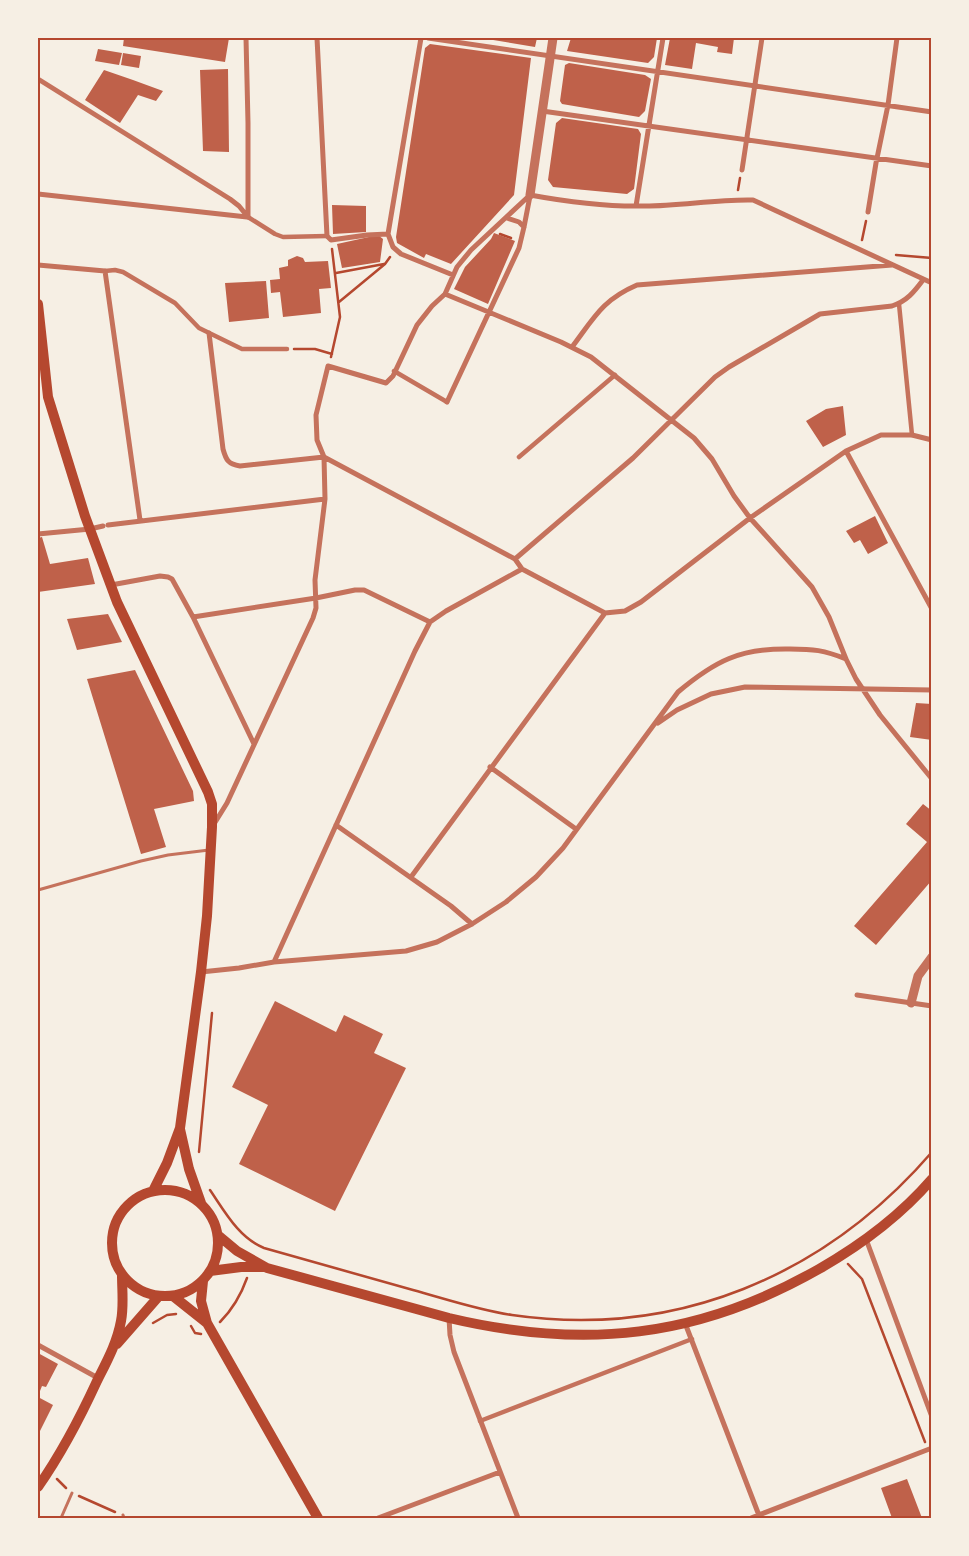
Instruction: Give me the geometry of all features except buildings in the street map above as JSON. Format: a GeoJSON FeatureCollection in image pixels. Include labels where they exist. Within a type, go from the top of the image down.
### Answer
{"type":"FeatureCollection","features":[{"type":"Feature","properties":{"kind":"main road"},"geometry":{"type":"LineString","coordinates":[[38,304],[48,397],[74,483],[110,585],[212,804],[207,916],[180,1128],[167,1163],[153,1191]]}},
{"type":"Feature","properties":{"kind":"main road"},"geometry":{"type":"LineString","coordinates":[[180,1128],[189,1169],[201,1203]]}},
{"type":"Feature","properties":{"kind":"main road"},"geometry":{"type":"LineString","coordinates":[[210,1271],[241,1267],[267,1268],[449,1318],[522,1332],[582,1336],[637,1332],[685,1323],[737,1308],[777,1292],[866,1239],[898,1214],[932,1180]]}},
{"type":"Feature","properties":{"kind":"main road"},"geometry":{"type":"LineString","coordinates":[[153,1191],[177,1191],[191,1196],[201,1203],[214,1220],[219,1236],[217,1255],[203,1281],[193,1289],[173,1296],[159,1296],[135,1288],[127,1283],[115,1262],[111,1241],[118,1216],[126,1206],[136,1197],[153,1191]]}},
{"type":"Feature","properties":{"kind":"main road"},"geometry":{"type":"LineString","coordinates":[[219,1236],[237,1251],[267,1268]]}},
{"type":"Feature","properties":{"kind":"main road"},"geometry":{"type":"LineString","coordinates":[[38,1487],[49,1472],[80,1416],[114,1347],[123,1305],[122,1275]]}},
{"type":"Feature","properties":{"kind":"main road"},"geometry":{"type":"LineString","coordinates":[[203,1281],[201,1300],[207,1324],[318,1518]]}},
{"type":"Feature","properties":{"kind":"main road"},"geometry":{"type":"LineString","coordinates":[[114,1347],[149,1305],[159,1296]]}},
{"type":"Feature","properties":{"kind":"main road"},"geometry":{"type":"LineString","coordinates":[[173,1296],[207,1324]]}},
{"type":"Feature","properties":{"kind":"main road"},"geometry":{"type":"LineString","coordinates":[[38,1479],[49,1472]]}},
{"type":"Feature","properties":{"kind":"street"},"geometry":{"type":"LineString","coordinates":[[246,38],[248,217]]}},
{"type":"Feature","properties":{"kind":"street"},"geometry":{"type":"LineString","coordinates":[[317,38],[329,238]]}},
{"type":"Feature","properties":{"kind":"street"},"geometry":{"type":"LineString","coordinates":[[422,38],[388,234],[389,240],[401,254],[453,275]]}},
{"type":"Feature","properties":{"kind":"street"},"geometry":{"type":"LineString","coordinates":[[428,38],[932,112]]}},
{"type":"Feature","properties":{"kind":"street"},"geometry":{"type":"LineString","coordinates":[[394,371],[447,402],[490,312],[520,242],[530,195],[553,38]]}},
{"type":"Feature","properties":{"kind":"street"},"geometry":{"type":"LineString","coordinates":[[636,206],[662,38]]}},
{"type":"Feature","properties":{"kind":"street"},"geometry":{"type":"LineString","coordinates":[[742,170],[762,38]]}},
{"type":"Feature","properties":{"kind":"street"},"geometry":{"type":"LineString","coordinates":[[868,212],[888,106],[897,38]]}},
{"type":"Feature","properties":{"kind":"street"},"geometry":{"type":"LineString","coordinates":[[38,79],[230,199],[248,217],[275,234],[283,237],[329,238],[388,234]]}},
{"type":"Feature","properties":{"kind":"street"},"geometry":{"type":"LineString","coordinates":[[542,111],[932,166]]}},
{"type":"Feature","properties":{"kind":"street"},"geometry":{"type":"LineString","coordinates":[[38,194],[248,217]]}},
{"type":"Feature","properties":{"kind":"street"},"geometry":{"type":"LineString","coordinates":[[530,195],[587,204],[636,206],[737,199],[753,200],[932,283]]}},
{"type":"Feature","properties":{"kind":"street"},"geometry":{"type":"LineString","coordinates":[[212,827],[227,802],[316,608],[315,580],[324,499],[324,457],[317,440],[316,415],[328,366],[386,382],[394,371],[418,324],[432,306],[445,294],[457,266],[471,250],[530,195]]}},
{"type":"Feature","properties":{"kind":"street"},"geometry":{"type":"LineString","coordinates":[[507,218],[519,222],[524,227]]}},
{"type":"Feature","properties":{"kind":"street"},"geometry":{"type":"LineString","coordinates":[[38,265],[123,272],[175,303],[199,328],[242,349],[287,349]]}},
{"type":"Feature","properties":{"kind":"street"},"geometry":{"type":"LineString","coordinates":[[572,348],[600,308],[610,300],[637,286],[892,265]]}},
{"type":"Feature","properties":{"kind":"street"},"geometry":{"type":"LineString","coordinates":[[105,270],[140,520]]}},
{"type":"Feature","properties":{"kind":"street"},"geometry":{"type":"LineString","coordinates":[[515,559],[632,458],[716,377],[729,367],[820,314],[899,304],[913,294],[922,280]]}},
{"type":"Feature","properties":{"kind":"street"},"geometry":{"type":"LineString","coordinates":[[445,294],[591,357],[694,438],[712,459],[734,496],[750,518],[812,587],[829,617],[846,660],[862,688],[880,715],[932,779]]}},
{"type":"Feature","properties":{"kind":"street"},"geometry":{"type":"LineString","coordinates":[[899,304],[912,435]]}},
{"type":"Feature","properties":{"kind":"street"},"geometry":{"type":"LineString","coordinates":[[209,333],[223,449],[226,459],[231,465],[240,466],[324,457],[515,559],[522,569],[605,613],[625,611],[641,602],[750,518],[846,451],[881,435],[912,435],[932,440]]}},
{"type":"Feature","properties":{"kind":"street"},"geometry":{"type":"LineString","coordinates":[[519,457],[615,375]]}},
{"type":"Feature","properties":{"kind":"street"},"geometry":{"type":"LineString","coordinates":[[846,451],[932,609]]}},
{"type":"Feature","properties":{"kind":"street"},"geometry":{"type":"LineString","coordinates":[[38,534],[140,520],[324,499]]}},
{"type":"Feature","properties":{"kind":"street"},"geometry":{"type":"LineString","coordinates":[[274,962],[430,622],[446,611],[522,569]]}},
{"type":"Feature","properties":{"kind":"street"},"geometry":{"type":"LineString","coordinates":[[110,585],[160,576],[168,576],[172,579],[193,617],[254,744]]}},
{"type":"Feature","properties":{"kind":"street"},"geometry":{"type":"LineString","coordinates":[[193,617],[364,590],[430,622]]}},
{"type":"Feature","properties":{"kind":"street"},"geometry":{"type":"LineString","coordinates":[[412,877],[490,767],[605,613]]}},
{"type":"Feature","properties":{"kind":"street"},"geometry":{"type":"LineString","coordinates":[[201,972],[274,962],[406,951],[437,942],[472,924],[506,902],[536,877],[563,848],[678,692],[700,673],[729,658],[753,650],[773,648],[809,649],[828,652],[846,660]]}},
{"type":"Feature","properties":{"kind":"street"},"geometry":{"type":"LineString","coordinates":[[655,725],[677,710],[711,694],[745,687],[932,690]]}},
{"type":"Feature","properties":{"kind":"street"},"geometry":{"type":"LineString","coordinates":[[490,767],[576,829]]}},
{"type":"Feature","properties":{"kind":"street"},"geometry":{"type":"LineString","coordinates":[[336,825],[452,906],[472,924]]}},
{"type":"Feature","properties":{"kind":"street"},"geometry":{"type":"LineString","coordinates":[[911,1003],[918,976],[932,957]]}},
{"type":"Feature","properties":{"kind":"street"},"geometry":{"type":"LineString","coordinates":[[857,995],[932,1006]]}},
{"type":"Feature","properties":{"kind":"street"},"geometry":{"type":"LineString","coordinates":[[866,1239],[932,1417]]}},
{"type":"Feature","properties":{"kind":"street"},"geometry":{"type":"LineString","coordinates":[[449,1318],[454,1352],[518,1518]]}},
{"type":"Feature","properties":{"kind":"street"},"geometry":{"type":"LineString","coordinates":[[685,1323],[760,1517]]}},
{"type":"Feature","properties":{"kind":"street"},"geometry":{"type":"LineString","coordinates":[[480,1421],[692,1339]]}},
{"type":"Feature","properties":{"kind":"street"},"geometry":{"type":"LineString","coordinates":[[38,1345],[98,1379]]}},
{"type":"Feature","properties":{"kind":"street"},"geometry":{"type":"LineString","coordinates":[[751,1518],[760,1517],[930,1448]]}},
{"type":"Feature","properties":{"kind":"street"},"geometry":{"type":"LineString","coordinates":[[378,1518],[500,1472]]}},
{"type":"Feature","properties":{"kind":"lane"},"geometry":{"type":"LineString","coordinates":[[38,890],[141,861],[168,855],[211,850]]}},
{"type":"Feature","properties":{"kind":"lane"},"geometry":{"type":"LineString","coordinates":[[60,1518],[72,1493]]}},
{"type":"Feature","properties":{"kind":"path"},"geometry":{"type":"LineString","coordinates":[[737,199],[742,170]]}},
{"type":"Feature","properties":{"kind":"path"},"geometry":{"type":"LineString","coordinates":[[860,250],[868,212]]}},
{"type":"Feature","properties":{"kind":"path"},"geometry":{"type":"LineString","coordinates":[[492,230],[520,242]]}},
{"type":"Feature","properties":{"kind":"path"},"geometry":{"type":"LineString","coordinates":[[287,349],[315,349],[332,354],[340,317],[336,273],[329,238]]}},
{"type":"Feature","properties":{"kind":"path"},"geometry":{"type":"LineString","coordinates":[[339,302],[385,264],[395,249]]}},
{"type":"Feature","properties":{"kind":"path"},"geometry":{"type":"LineString","coordinates":[[896,254],[932,258]]}},
{"type":"Feature","properties":{"kind":"path"},"geometry":{"type":"LineString","coordinates":[[336,273],[385,264]]}},
{"type":"Feature","properties":{"kind":"path"},"geometry":{"type":"LineString","coordinates":[[199,1155],[212,1013]]}},
{"type":"Feature","properties":{"kind":"path"},"geometry":{"type":"LineString","coordinates":[[206,1184],[238,1230],[257,1246],[483,1310],[546,1319],[591,1320],[649,1315],[676,1310],[715,1299],[771,1278],[833,1243],[872,1213],[932,1152]]}},
{"type":"Feature","properties":{"kind":"path"},"geometry":{"type":"LineString","coordinates":[[842,1255],[862,1279],[930,1448]]}},
{"type":"Feature","properties":{"kind":"path"},"geometry":{"type":"LineString","coordinates":[[49,1472],[72,1493],[123,1517]]}}]}
